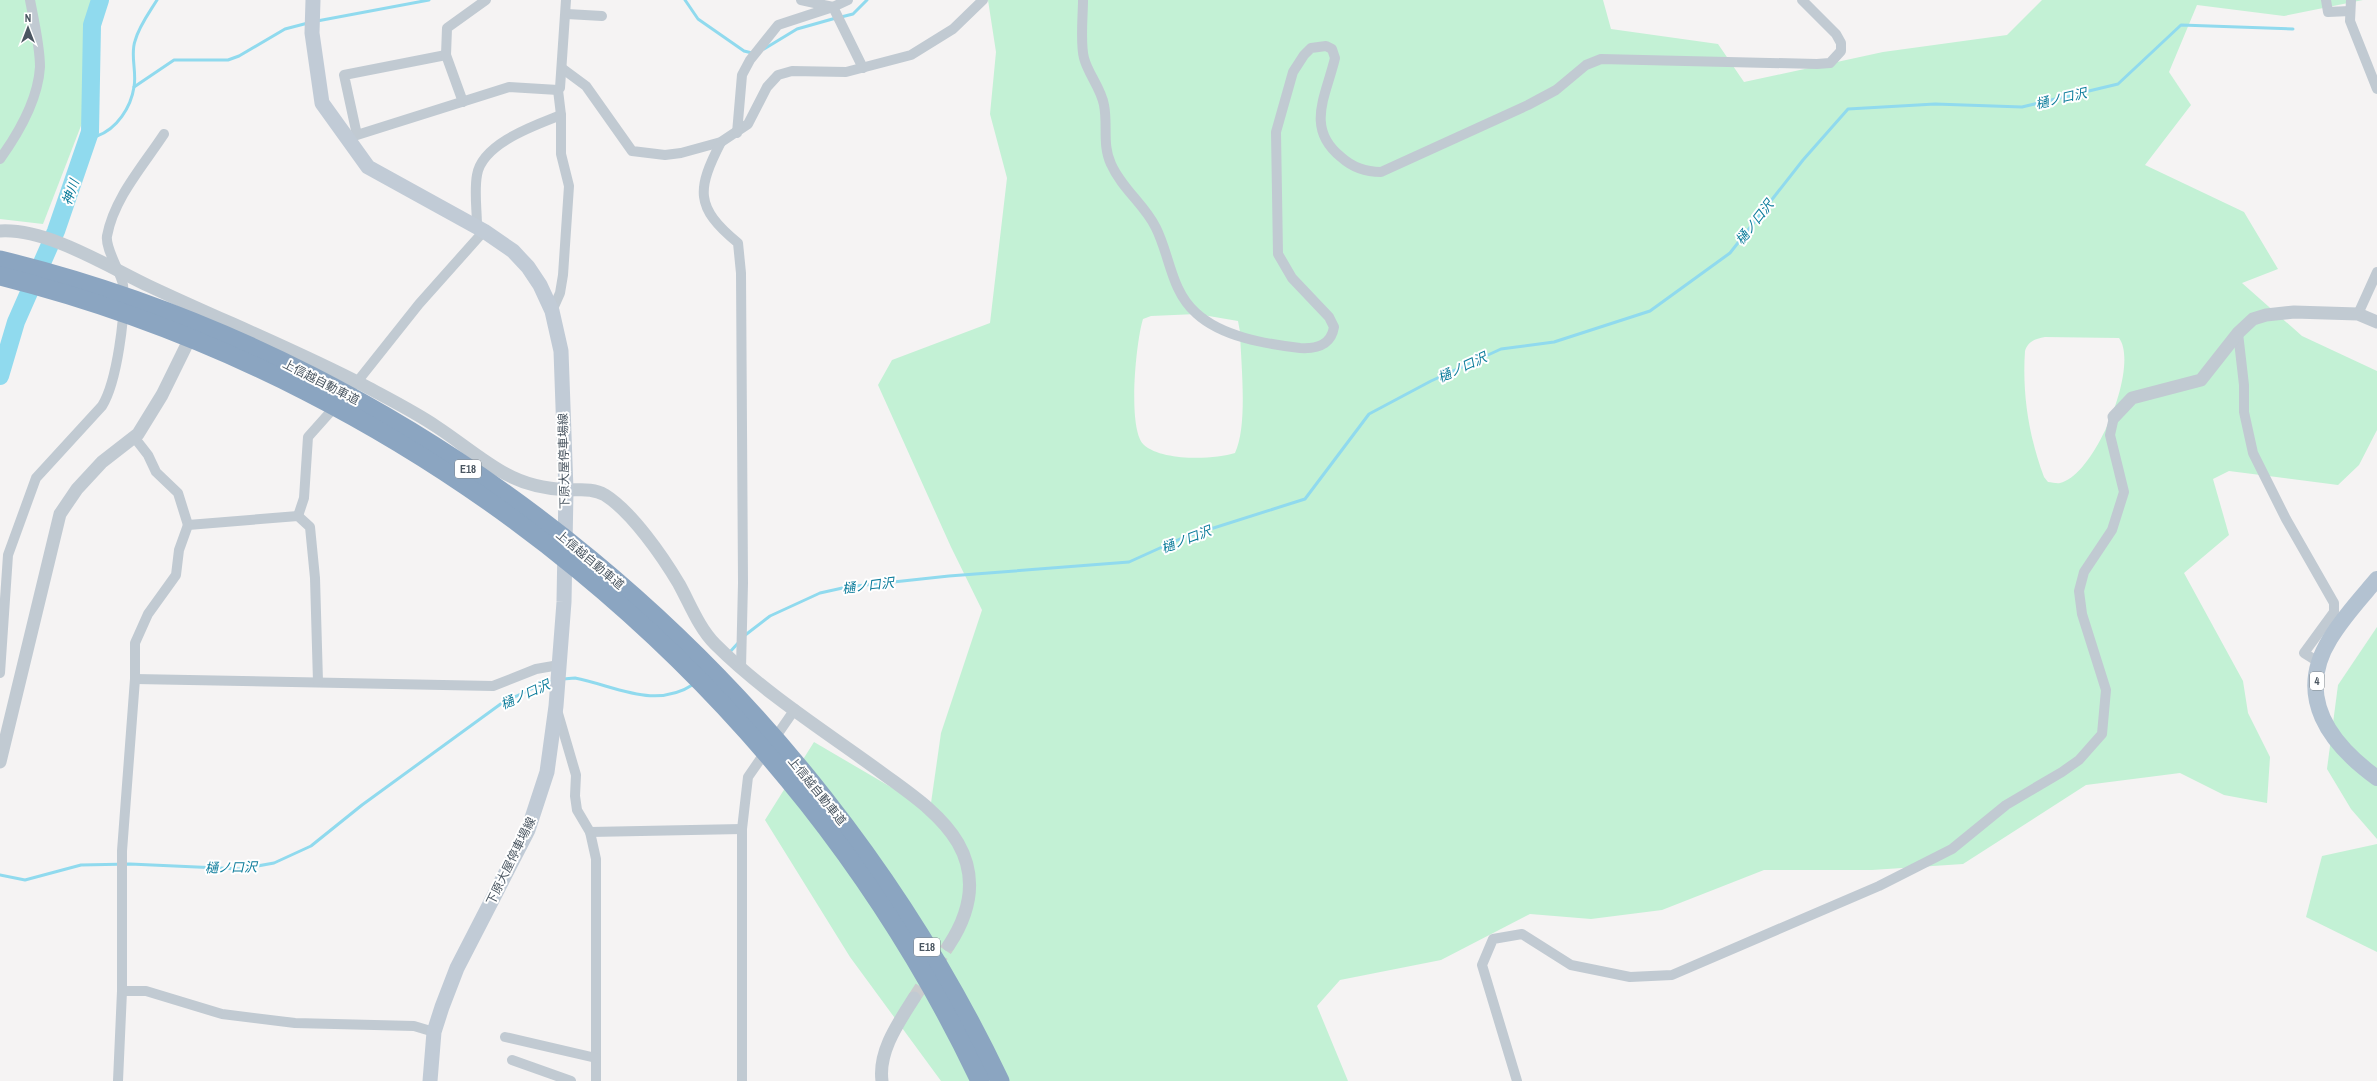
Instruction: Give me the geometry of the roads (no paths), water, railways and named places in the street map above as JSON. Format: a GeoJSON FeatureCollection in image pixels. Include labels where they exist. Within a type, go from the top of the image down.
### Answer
{"type":"FeatureCollection","features":[{"type":"Feature","properties":{"kind":"highway","name":"上信越自動車道"},"geometry":{"type":"LineString","coordinates":[[0,260],[132,300],[246,346],[353,398],[455,460],[555,531],[651,611],[733,693],[778,743],[835,825],[869,888],[920,968],[950,1021],[980,1081]]}},
{"type":"Feature","properties":{"kind":"highway","name":"上信越自動車道"},"geometry":{"type":"LineString","coordinates":[[0,276],[125,314],[238,359],[345,412],[446,472],[546,543],[645,627],[726,708],[764,751],[875,866],[935,959],[965,1012],[1000,1081]]}},
{"type":"Feature","properties":{"kind":"main road","name":"下原大屋停車場線"},"geometry":{"type":"LineString","coordinates":[[313,0],[312,22],[322,103],[368,167],[480,229],[512,251],[528,267],[540,285],[552,311],[561,351],[566,490],[564,602],[556,706],[547,772],[528,830],[457,968],[434,1032],[430,1081]]}},
{"type":"Feature","properties":{"kind":"main road","name":"4"},"geometry":{"type":"LineString","coordinates":[[2377,579],[2329,640],[2320,663],[2316,696],[2323,722],[2334,740],[2349,756],[2377,778]]}},
{"type":"Feature","properties":{"kind":"street"},"geometry":{"type":"LineString","coordinates":[[0,159],[22,122],[38,87],[40,66],[30,0]]}},
{"type":"Feature","properties":{"kind":"street"},"geometry":{"type":"LineString","coordinates":[[463,102],[446,55],[447,28],[486,0]]}},
{"type":"Feature","properties":{"kind":"street"},"geometry":{"type":"LineString","coordinates":[[552,311],[560,293],[563,275],[569,186],[561,154],[561,115],[558,90],[560,88],[563,69],[567,14],[566,0]]}},
{"type":"Feature","properties":{"kind":"street"},"geometry":{"type":"LineString","coordinates":[[801,0],[833,7]]}},
{"type":"Feature","properties":{"kind":"street"},"geometry":{"type":"LineString","coordinates":[[737,133],[742,75],[750,60],[778,25],[833,7],[848,0]]}},
{"type":"Feature","properties":{"kind":"street"},"geometry":{"type":"LineString","coordinates":[[563,69],[586,86],[632,151],[664,155],[681,153],[721,142],[737,133],[748,124],[767,87],[778,75],[792,71],[846,72],[911,55],[953,29],[983,0]]}},
{"type":"Feature","properties":{"kind":"street"},"geometry":{"type":"LineString","coordinates":[[1083,0],[1083,57],[1104,104],[1106,150],[1111,164],[1121,183],[1156,228],[1177,287],[1185,301],[1196,313],[1216,326],[1242,337],[1308,348],[1323,345],[1330,339],[1334,327],[1329,317],[1292,278],[1278,254],[1276,132],[1293,72],[1304,55],[1311,48],[1326,46],[1332,49],[1335,58],[1319,116],[1320,129],[1325,140],[1347,163],[1371,172],[1381,172],[1528,105],[1556,90],[1586,65],[1601,59],[1809,64],[1830,63],[1841,51],[1840,40],[1802,0]]}},
{"type":"Feature","properties":{"kind":"street"},"geometry":{"type":"LineString","coordinates":[[2326,0],[2328,12],[2350,11]]}},
{"type":"Feature","properties":{"kind":"street"},"geometry":{"type":"LineString","coordinates":[[2351,0],[2350,21],[2377,89]]}},
{"type":"Feature","properties":{"kind":"street"},"geometry":{"type":"LineString","coordinates":[[833,7],[863,68]]}},
{"type":"Feature","properties":{"kind":"street"},"geometry":{"type":"LineString","coordinates":[[567,14],[602,16]]}},
{"type":"Feature","properties":{"kind":"street"},"geometry":{"type":"LineString","coordinates":[[446,55],[344,75],[357,135],[509,87],[558,90]]}},
{"type":"Feature","properties":{"kind":"street"},"geometry":{"type":"LineString","coordinates":[[298,516],[304,498],[308,437],[357,382],[480,229],[476,174],[485,159],[504,140],[561,115]]}},
{"type":"Feature","properties":{"kind":"street"},"geometry":{"type":"LineString","coordinates":[[0,673],[8,555],[36,478],[102,406],[110,394],[122,326],[123,284],[106,238],[114,210],[164,134]]}},
{"type":"Feature","properties":{"kind":"street"},"geometry":{"type":"LineString","coordinates":[[721,142],[703,180],[702,195],[722,230],[738,243],[741,274],[743,583],[741,668]]}},
{"type":"Feature","properties":{"kind":"street"},"geometry":{"type":"LineString","coordinates":[[0,231],[32,233],[62,244],[189,305],[203,310],[357,382],[434,425],[506,474],[528,483],[566,490],[590,489],[604,494],[619,506],[652,543],[712,641],[741,668],[916,798],[944,824],[958,842],[966,859],[970,893],[962,925],[949,945]]}},
{"type":"Feature","properties":{"kind":"street"},"geometry":{"type":"LineString","coordinates":[[2358,314],[2377,272]]}},
{"type":"Feature","properties":{"kind":"street"},"geometry":{"type":"LineString","coordinates":[[0,762],[60,514],[77,489],[102,462],[134,437],[162,395],[203,310]]}},
{"type":"Feature","properties":{"kind":"street"},"geometry":{"type":"LineString","coordinates":[[1517,1081],[1482,965],[1493,939],[1522,934],[1571,965],[1630,977],[1672,975],[1879,886],[1952,849],[2006,805],[2062,772],[2084,755],[2102,734],[2106,690],[2082,614],[2079,591],[2084,572],[2112,530],[2124,492],[2110,434],[2114,416],[2132,398],[2201,380],[2238,333],[2253,319],[2266,314],[2294,312],[2358,314],[2377,322]]}},
{"type":"Feature","properties":{"kind":"street"},"geometry":{"type":"LineString","coordinates":[[2238,333],[2244,385],[2244,412],[2254,453],[2286,519],[2334,603],[2334,612],[2304,653],[2320,663]]}},
{"type":"Feature","properties":{"kind":"street"},"geometry":{"type":"LineString","coordinates":[[118,1081],[122,991],[122,857],[135,678],[135,643],[148,614],[176,575],[179,550],[188,525],[178,493],[156,472],[148,455],[134,437]]}},
{"type":"Feature","properties":{"kind":"street"},"geometry":{"type":"LineString","coordinates":[[188,525],[298,516],[310,527],[313,544],[318,682]]}},
{"type":"Feature","properties":{"kind":"street"},"geometry":{"type":"LineString","coordinates":[[135,678],[494,686],[536,669],[558,675]]}},
{"type":"Feature","properties":{"kind":"street"},"geometry":{"type":"LineString","coordinates":[[556,706],[576,775],[575,796],[577,810],[590,832],[596,858],[596,1081]]}},
{"type":"Feature","properties":{"kind":"street"},"geometry":{"type":"LineString","coordinates":[[742,1081],[742,829],[748,776],[795,709]]}},
{"type":"Feature","properties":{"kind":"street"},"geometry":{"type":"LineString","coordinates":[[590,832],[742,829]]}},
{"type":"Feature","properties":{"kind":"street"},"geometry":{"type":"LineString","coordinates":[[122,991],[146,991],[222,1014],[295,1023],[414,1026],[434,1032]]}},
{"type":"Feature","properties":{"kind":"street"},"geometry":{"type":"LineString","coordinates":[[882,1081],[886,1050],[899,1021],[914,998]]}},
{"type":"Feature","properties":{"kind":"street"},"geometry":{"type":"LineString","coordinates":[[505,1037],[596,1058]]}},
{"type":"Feature","properties":{"kind":"street"},"geometry":{"type":"LineString","coordinates":[[512,1060],[571,1081]]}},
{"type":"Feature","properties":{"kind":"waterway","name":"神川"},"geometry":{"type":"LineString","coordinates":[[0,376],[16,322],[56,231],[90,132],[92,25],[100,0]]}},
{"type":"Feature","properties":{"kind":"waterway"},"geometry":{"type":"LineString","coordinates":[[90,132],[97,136],[111,128],[117,123],[130,102],[135,81],[133,52],[135,41],[142,25],[157,0]]}},
{"type":"Feature","properties":{"kind":"waterway"},"geometry":{"type":"LineString","coordinates":[[317,21],[429,0]]}},
{"type":"Feature","properties":{"kind":"waterway"},"geometry":{"type":"LineString","coordinates":[[685,0],[698,19],[744,51],[752,53]]}},
{"type":"Feature","properties":{"kind":"waterway"},"geometry":{"type":"LineString","coordinates":[[841,17],[853,14],[867,0]]}},
{"type":"Feature","properties":{"kind":"waterway"},"geometry":{"type":"LineString","coordinates":[[764,49],[797,29],[836,18]]}},
{"type":"Feature","properties":{"kind":"waterway"},"geometry":{"type":"LineString","coordinates":[[134,87],[174,60],[228,60],[239,56],[285,29],[308,23]]}},
{"type":"Feature","properties":{"kind":"waterway","name":"樋ノ口沢"},"geometry":{"type":"LineString","coordinates":[[744,636],[770,616],[820,593],[847,587],[949,576],[1129,562],[1182,538],[1305,499],[1369,414],[1431,381],[1501,349],[1554,342],[1650,311],[1730,253],[1803,160],[1848,109],[1935,104],[2022,107],[2118,84],[2181,25],[2293,29]]}},
{"type":"Feature","properties":{"kind":"waterway","name":"樋ノ口沢"},"geometry":{"type":"LineString","coordinates":[[729,653],[739,642]]}},
{"type":"Feature","properties":{"kind":"waterway","name":"樋ノ口沢"},"geometry":{"type":"LineString","coordinates":[[563,679],[575,678],[635,694],[650,696],[679,692],[694,684]]}},
{"type":"Feature","properties":{"kind":"waterway","name":"樋ノ口沢"},"geometry":{"type":"LineString","coordinates":[[0,875],[25,880],[81,865],[130,864],[241,869],[274,863],[311,846],[362,805],[502,703],[546,682],[554,681]]}},
{"type":"Feature","properties":{"kind":"tunnel"},"geometry":{"type":"LineString","coordinates":[[914,998],[949,945]]}}]}
